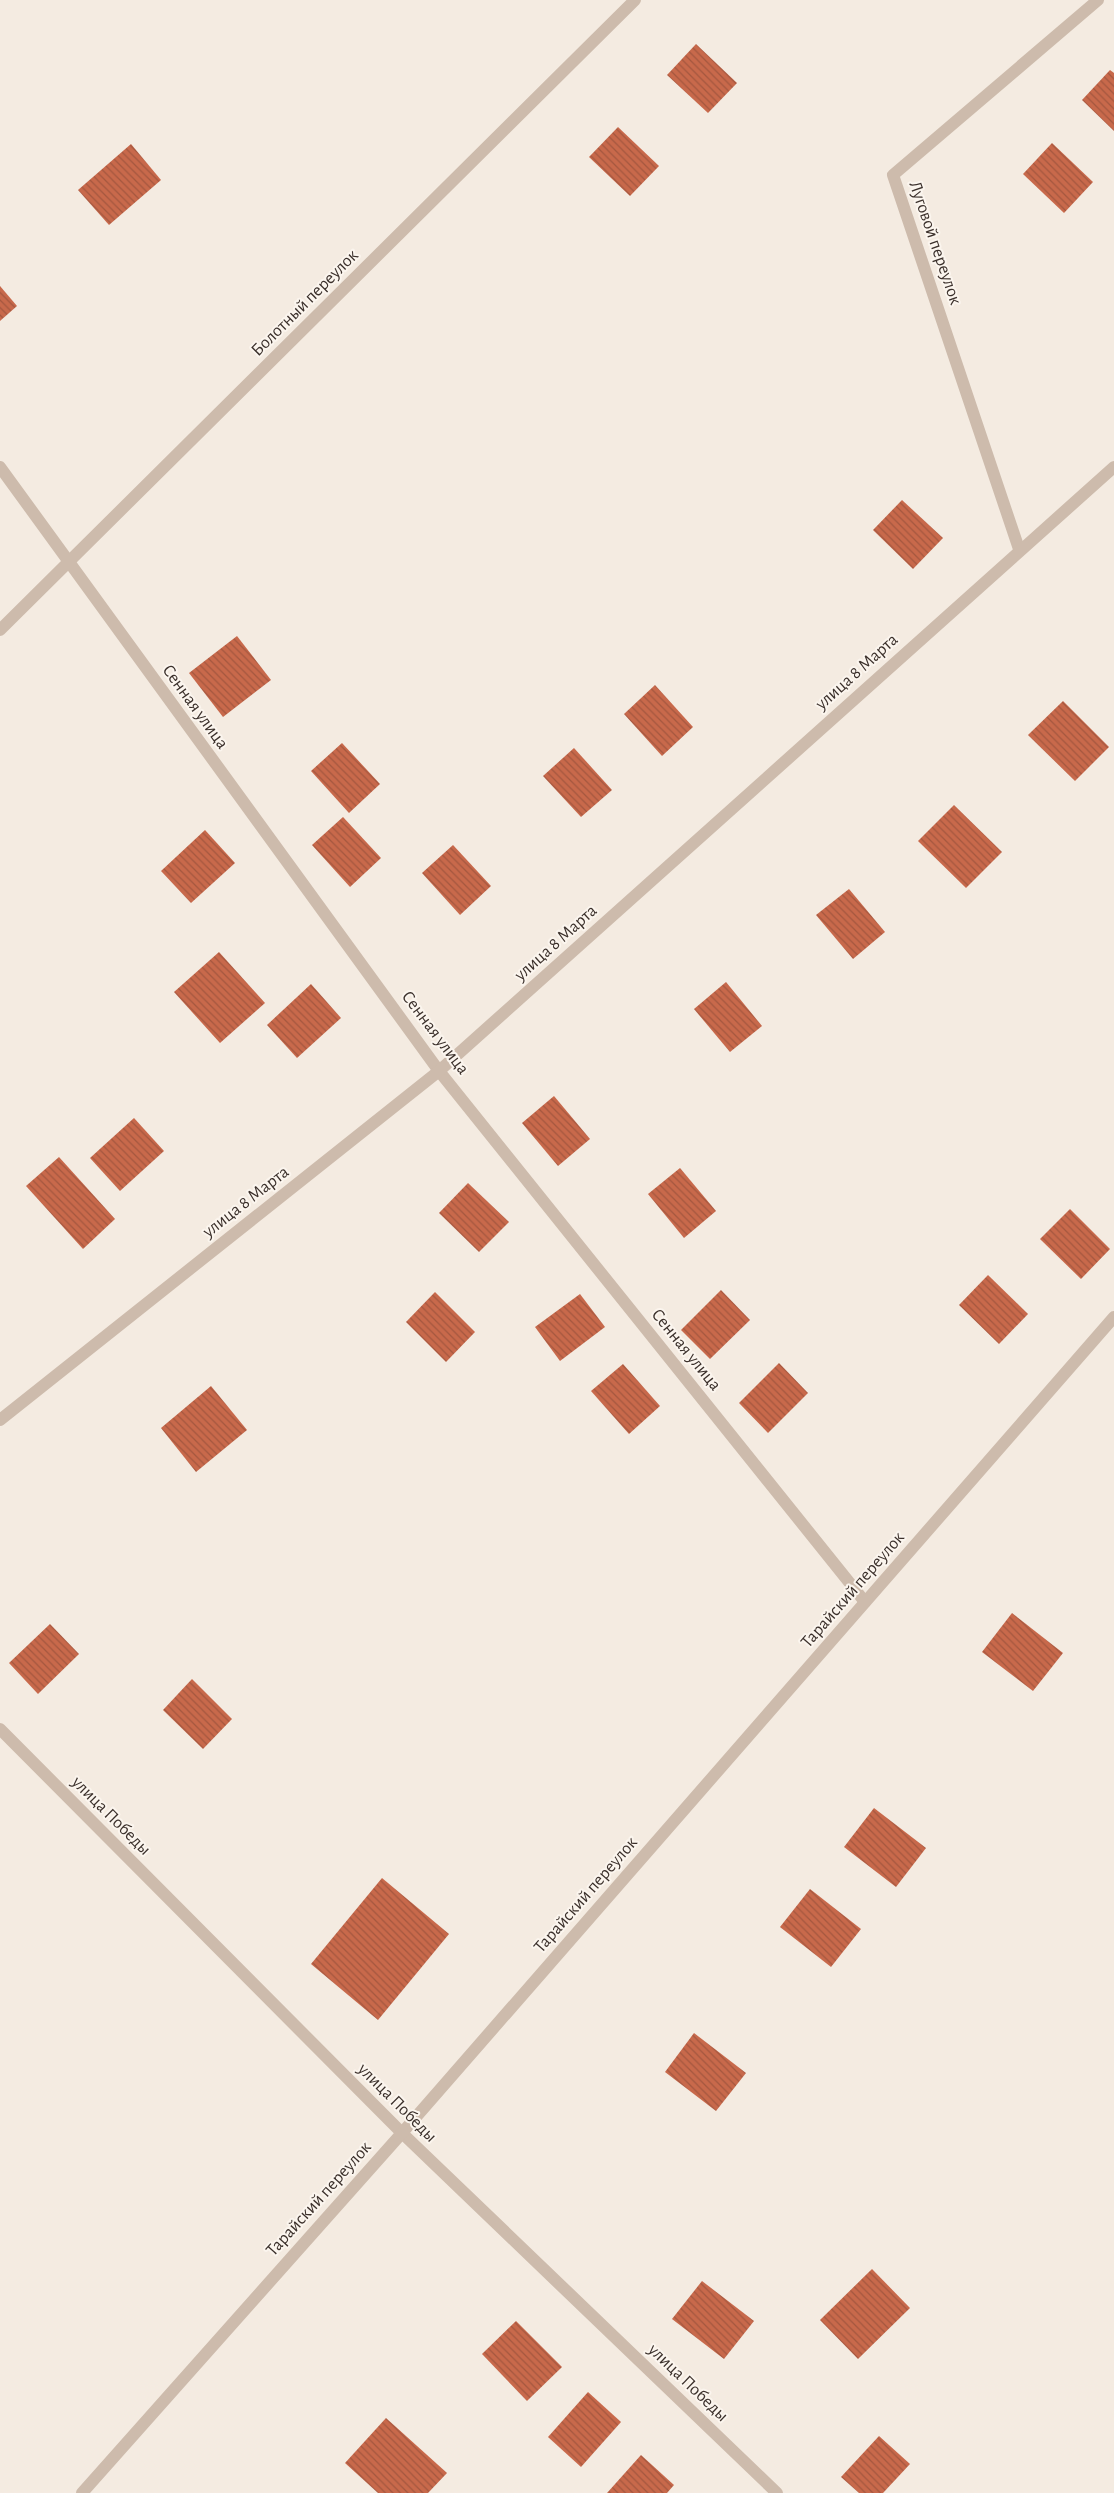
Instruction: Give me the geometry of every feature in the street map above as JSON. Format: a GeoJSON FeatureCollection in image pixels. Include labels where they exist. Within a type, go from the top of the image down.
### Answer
{"type":"FeatureCollection","features":[{"type":"Feature","properties":{"kind":"street","name":"Болотный переулок"},"geometry":{"type":"LineString","coordinates":[[0,630],[635,0]]}},
{"type":"Feature","properties":{"kind":"street","name":"Луговой переулок"},"geometry":{"type":"LineString","coordinates":[[1020,549],[893,175],[1098,0]]}},
{"type":"Feature","properties":{"kind":"street","name":"Сенная улица"},"geometry":{"type":"LineString","coordinates":[[0,467],[439,1071],[865,1602]]}},
{"type":"Feature","properties":{"kind":"street","name":"улица 8 Марта"},"geometry":{"type":"LineString","coordinates":[[0,1420],[439,1071],[1020,549],[1114,467]]}},
{"type":"Feature","properties":{"kind":"street","name":"Тарайский переулок"},"geometry":{"type":"LineString","coordinates":[[82,2493],[402,2133],[1114,1317]]}},
{"type":"Feature","properties":{"kind":"street","name":"улица Победы"},"geometry":{"type":"LineString","coordinates":[[0,1728],[402,2133],[777,2493]]}},
{"type":"Feature","properties":{"kind":"building"},"geometry":{"type":"Polygon","coordinates":[[[696,44],[737,83],[708,113],[667,75],[696,44]]]}},
{"type":"Feature","properties":{"kind":"building"},"geometry":{"type":"Polygon","coordinates":[[[1110,70],[1114,73],[1114,131],[1082,100],[1110,70]]]}},
{"type":"Feature","properties":{"kind":"building"},"geometry":{"type":"Polygon","coordinates":[[[618,127],[659,166],[630,196],[589,157],[618,127]]]}},
{"type":"Feature","properties":{"kind":"building"},"geometry":{"type":"Polygon","coordinates":[[[1052,143],[1093,182],[1064,213],[1023,174],[1052,143]]]}},
{"type":"Feature","properties":{"kind":"building"},"geometry":{"type":"Polygon","coordinates":[[[131,144],[161,180],[109,225],[78,190],[131,144]]]}},
{"type":"Feature","properties":{"kind":"building"},"geometry":{"type":"Polygon","coordinates":[[[0,286],[17,306],[0,321],[0,286]]]}},
{"type":"Feature","properties":{"kind":"building"},"geometry":{"type":"Polygon","coordinates":[[[902,500],[943,538],[913,569],[873,530],[902,500]]]}},
{"type":"Feature","properties":{"kind":"building"},"geometry":{"type":"Polygon","coordinates":[[[237,636],[271,680],[223,717],[189,673],[237,636]]]}},
{"type":"Feature","properties":{"kind":"building"},"geometry":{"type":"Polygon","coordinates":[[[655,685],[693,727],[662,756],[624,714],[655,685]]]}},
{"type":"Feature","properties":{"kind":"building"},"geometry":{"type":"Polygon","coordinates":[[[1063,701],[1109,747],[1075,781],[1028,735],[1063,701]]]}},
{"type":"Feature","properties":{"kind":"building"},"geometry":{"type":"Polygon","coordinates":[[[342,743],[380,784],[349,813],[311,771],[342,743]]]}},
{"type":"Feature","properties":{"kind":"building"},"geometry":{"type":"Polygon","coordinates":[[[574,748],[612,790],[581,817],[543,776],[574,748]]]}},
{"type":"Feature","properties":{"kind":"building"},"geometry":{"type":"Polygon","coordinates":[[[954,805],[1002,852],[966,888],[918,841],[954,805]]]}},
{"type":"Feature","properties":{"kind":"building"},"geometry":{"type":"Polygon","coordinates":[[[343,817],[381,858],[350,887],[312,845],[343,817]]]}},
{"type":"Feature","properties":{"kind":"building"},"geometry":{"type":"Polygon","coordinates":[[[205,830],[235,863],[191,903],[161,871],[205,830]]]}},
{"type":"Feature","properties":{"kind":"building"},"geometry":{"type":"Polygon","coordinates":[[[453,845],[491,886],[460,915],[422,873],[453,845]]]}},
{"type":"Feature","properties":{"kind":"building"},"geometry":{"type":"Polygon","coordinates":[[[849,889],[885,932],[853,959],[816,915],[849,889]]]}},
{"type":"Feature","properties":{"kind":"building"},"geometry":{"type":"Polygon","coordinates":[[[219,952],[265,1003],[220,1043],[174,992],[219,952]]]}},
{"type":"Feature","properties":{"kind":"building"},"geometry":{"type":"Polygon","coordinates":[[[726,982],[762,1026],[730,1052],[694,1009],[726,982]]]}},
{"type":"Feature","properties":{"kind":"building"},"geometry":{"type":"Polygon","coordinates":[[[311,984],[341,1018],[297,1058],[267,1025],[311,984]]]}},
{"type":"Feature","properties":{"kind":"building"},"geometry":{"type":"Polygon","coordinates":[[[554,1096],[590,1139],[558,1166],[522,1123],[554,1096]]]}},
{"type":"Feature","properties":{"kind":"building"},"geometry":{"type":"Polygon","coordinates":[[[134,1118],[164,1151],[120,1191],[90,1158],[134,1118]]]}},
{"type":"Feature","properties":{"kind":"building"},"geometry":{"type":"Polygon","coordinates":[[[59,1157],[115,1219],[83,1249],[26,1186],[59,1157]]]}},
{"type":"Feature","properties":{"kind":"building"},"geometry":{"type":"Polygon","coordinates":[[[680,1168],[716,1211],[684,1238],[648,1194],[680,1168]]]}},
{"type":"Feature","properties":{"kind":"building"},"geometry":{"type":"Polygon","coordinates":[[[468,1183],[509,1222],[479,1252],[439,1213],[468,1183]]]}},
{"type":"Feature","properties":{"kind":"building"},"geometry":{"type":"Polygon","coordinates":[[[1070,1209],[1110,1249],[1081,1279],[1040,1239],[1070,1209]]]}},
{"type":"Feature","properties":{"kind":"building"},"geometry":{"type":"Polygon","coordinates":[[[988,1275],[1028,1314],[999,1344],[959,1305],[988,1275]]]}},
{"type":"Feature","properties":{"kind":"building"},"geometry":{"type":"Polygon","coordinates":[[[721,1290],[750,1320],[710,1359],[681,1330],[721,1290]]]}},
{"type":"Feature","properties":{"kind":"building"},"geometry":{"type":"Polygon","coordinates":[[[435,1292],[475,1332],[446,1362],[406,1322],[435,1292]]]}},
{"type":"Feature","properties":{"kind":"building"},"geometry":{"type":"Polygon","coordinates":[[[580,1294],[605,1327],[560,1361],[535,1327],[580,1294]]]}},
{"type":"Feature","properties":{"kind":"building"},"geometry":{"type":"Polygon","coordinates":[[[779,1363],[808,1393],[768,1433],[739,1403],[779,1363]]]}},
{"type":"Feature","properties":{"kind":"building"},"geometry":{"type":"Polygon","coordinates":[[[623,1364],[660,1406],[629,1434],[591,1391],[623,1364]]]}},
{"type":"Feature","properties":{"kind":"building"},"geometry":{"type":"Polygon","coordinates":[[[211,1386],[247,1430],[196,1472],[161,1428],[211,1386]]]}},
{"type":"Feature","properties":{"kind":"building"},"geometry":{"type":"Polygon","coordinates":[[[1012,1613],[1063,1653],[1033,1691],[982,1652],[1012,1613]]]}},
{"type":"Feature","properties":{"kind":"building"},"geometry":{"type":"Polygon","coordinates":[[[50,1624],[79,1654],[38,1694],[9,1663],[50,1624]]]}},
{"type":"Feature","properties":{"kind":"building"},"geometry":{"type":"Polygon","coordinates":[[[192,1679],[232,1719],[203,1749],[163,1710],[192,1679]]]}},
{"type":"Feature","properties":{"kind":"building"},"geometry":{"type":"Polygon","coordinates":[[[874,1808],[926,1848],[896,1887],[844,1847],[874,1808]]]}},
{"type":"Feature","properties":{"kind":"building"},"geometry":{"type":"Polygon","coordinates":[[[382,1878],[449,1934],[378,2020],[311,1964],[382,1878]]]}},
{"type":"Feature","properties":{"kind":"building"},"geometry":{"type":"Polygon","coordinates":[[[810,1889],[861,1929],[831,1967],[780,1927],[810,1889]]]}},
{"type":"Feature","properties":{"kind":"building"},"geometry":{"type":"Polygon","coordinates":[[[694,2033],[746,2073],[716,2111],[665,2072],[694,2033]]]}},
{"type":"Feature","properties":{"kind":"building"},"geometry":{"type":"Polygon","coordinates":[[[872,2269],[910,2308],[858,2359],[820,2320],[872,2269]]]}},
{"type":"Feature","properties":{"kind":"building"},"geometry":{"type":"Polygon","coordinates":[[[702,2281],[754,2321],[724,2359],[672,2319],[702,2281]]]}},
{"type":"Feature","properties":{"kind":"building"},"geometry":{"type":"Polygon","coordinates":[[[516,2321],[562,2367],[527,2401],[482,2354],[516,2321]]]}},
{"type":"Feature","properties":{"kind":"building"},"geometry":{"type":"Polygon","coordinates":[[[588,2392],[621,2422],[581,2467],[548,2437],[588,2392]]]}},
{"type":"Feature","properties":{"kind":"building"},"geometry":{"type":"Polygon","coordinates":[[[386,2418],[447,2473],[428,2493],[378,2493],[345,2463],[386,2418]]]}},
{"type":"Feature","properties":{"kind":"building"},"geometry":{"type":"Polygon","coordinates":[[[879,2436],[910,2464],[883,2493],[859,2493],[841,2477],[879,2436]]]}},
{"type":"Feature","properties":{"kind":"building"},"geometry":{"type":"Polygon","coordinates":[[[641,2455],[674,2485],[667,2493],[607,2493],[641,2455]]]}}]}
